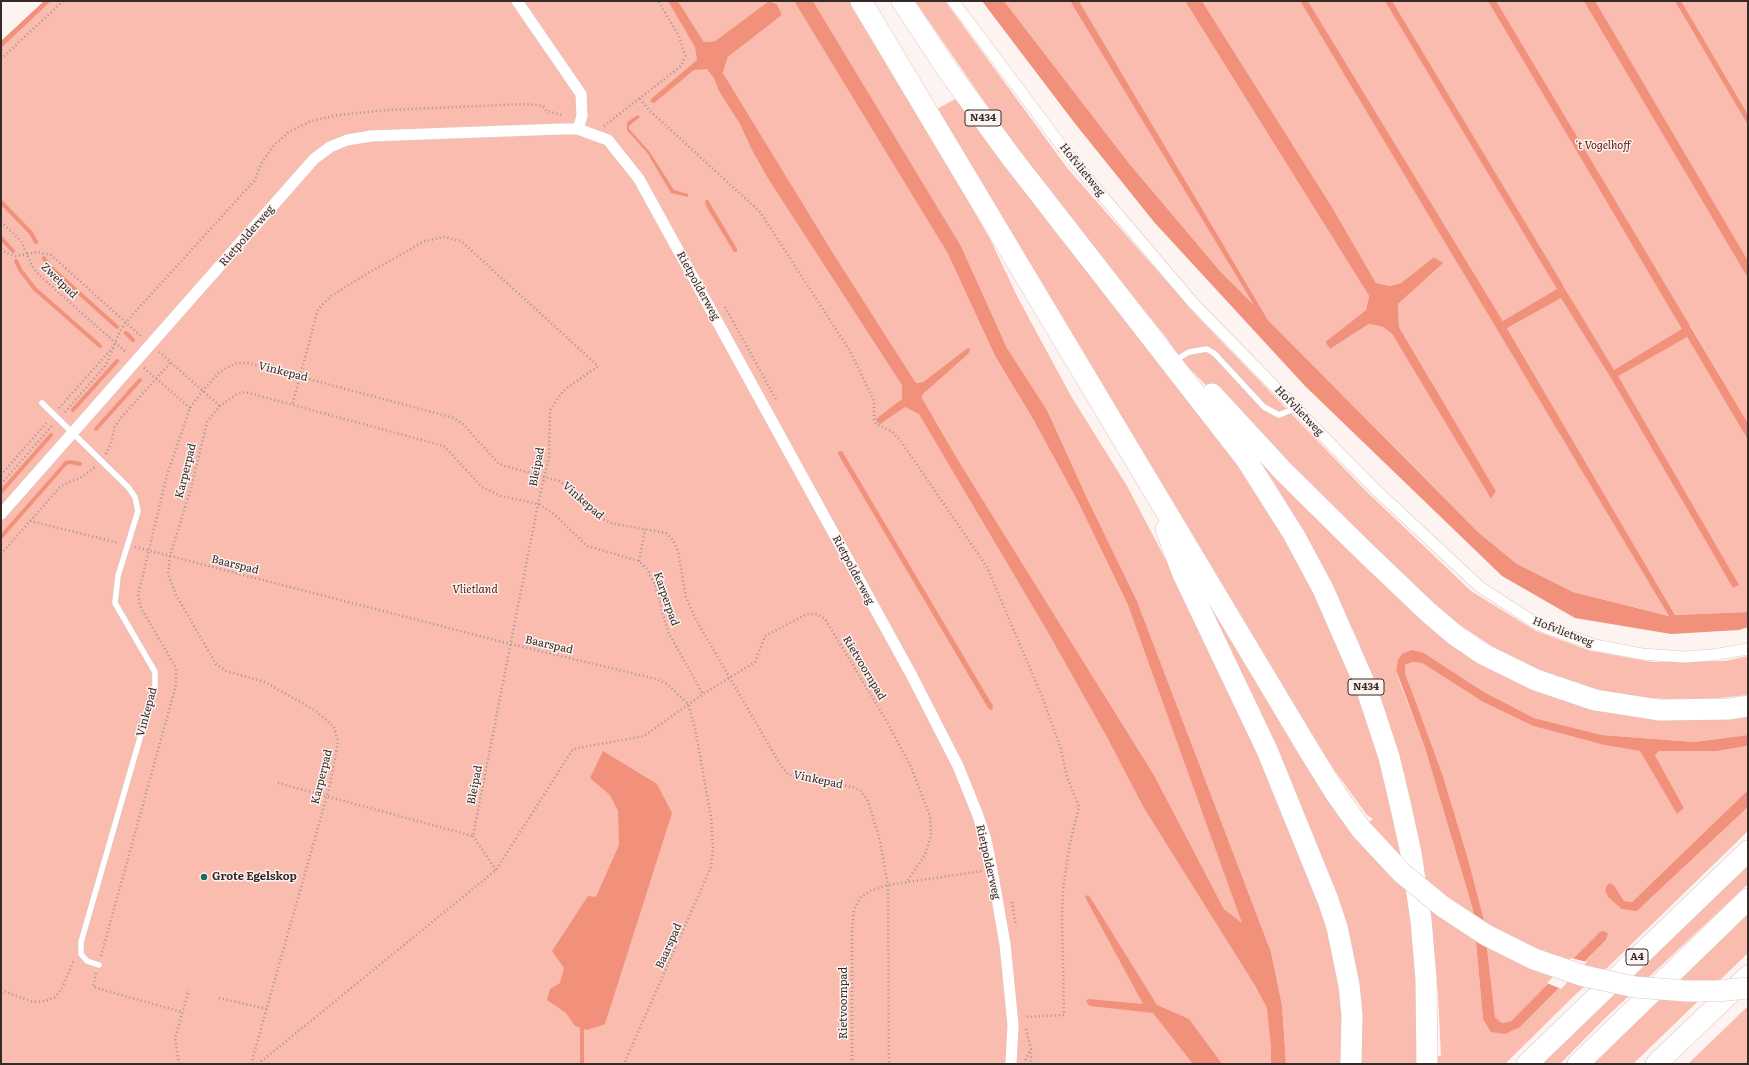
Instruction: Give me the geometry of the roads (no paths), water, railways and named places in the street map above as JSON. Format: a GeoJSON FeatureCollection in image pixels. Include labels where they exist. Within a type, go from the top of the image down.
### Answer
{"type":"FeatureCollection","features":[{"type":"Feature","properties":{"kind":"highway"},"geometry":{"type":"LineString","coordinates":[[861,1],[1314,758],[1336,794],[1361,829],[1402,873],[1442,906],[1486,935],[1534,959],[1584,976],[1635,986],[1686,991],[1717,991],[1748,988]]}},
{"type":"Feature","properties":{"kind":"highway","name":"N434"},"geometry":{"type":"LineString","coordinates":[[902,1],[949,72],[1011,157],[1246,459],[1294,535],[1323,589],[1356,665],[1389,757],[1411,853],[1421,920],[1426,972],[1427,1060]]}},
{"type":"Feature","properties":{"kind":"highway","name":"N434"},"geometry":{"type":"LineString","coordinates":[[1100,270],[1284,472],[1364,552],[1428,612],[1456,635],[1483,654],[1536,680],[1595,700],[1659,710],[1748,706]]}},
{"type":"Feature","properties":{"kind":"highway"},"geometry":{"type":"LineString","coordinates":[[1146,477],[1183,574],[1267,750],[1328,900],[1337,927],[1349,985],[1352,1015],[1351,1064]]}},
{"type":"Feature","properties":{"kind":"highway","name":"A4"},"geometry":{"type":"LineString","coordinates":[[1527,1064],[1748,851]]}},
{"type":"Feature","properties":{"kind":"highway"},"geometry":{"type":"LineString","coordinates":[[1578,1064],[1748,899]]}},
{"type":"Feature","properties":{"kind":"highway"},"geometry":{"type":"LineString","coordinates":[[1656,1064],[1748,976]]}},
{"type":"Feature","properties":{"kind":"street"},"geometry":{"type":"LineString","coordinates":[[517,1],[581,94],[582,116],[578,129]]}},
{"type":"Feature","properties":{"kind":"street","name":"Hofvlietweg"},"geometry":{"type":"LineString","coordinates":[[953,1],[1072,160],[1189,298],[1375,489],[1480,587],[1538,625],[1595,645],[1642,654],[1684,657],[1713,655],[1748,649]]}},
{"type":"Feature","properties":{"kind":"street","name":"Rietpolderweg"},"geometry":{"type":"LineString","coordinates":[[1,514],[314,159],[330,147],[347,140],[371,136],[578,129],[608,140],[616,147],[639,179],[912,676],[958,766],[986,840],[992,870],[1005,944],[1013,1025],[1012,1064]]}},
{"type":"Feature","properties":{"kind":"lane"},"geometry":{"type":"LineString","coordinates":[[1179,358],[1189,352],[1207,349],[1215,354],[1264,407],[1279,415],[1296,408]]}},
{"type":"Feature","properties":{"kind":"lane","name":"Vinkepad"},"geometry":{"type":"LineString","coordinates":[[42,402],[128,487],[135,497],[138,511],[118,576],[115,603],[155,672],[155,686],[81,942],[81,954],[87,961],[99,965]]}},
{"type":"Feature","properties":{"kind":"waterway"},"geometry":{"type":"LineString","coordinates":[[1,202],[31,233],[36,242]]}},
{"type":"Feature","properties":{"kind":"waterway"},"geometry":{"type":"LineString","coordinates":[[1,238],[13,251]]}},
{"type":"Feature","properties":{"kind":"waterway"},"geometry":{"type":"LineString","coordinates":[[44,258],[48,265],[117,327]]}},
{"type":"Feature","properties":{"kind":"waterway"},"geometry":{"type":"LineString","coordinates":[[16,261],[21,271],[35,289],[100,346]]}},
{"type":"Feature","properties":{"kind":"waterway"},"geometry":{"type":"LineString","coordinates":[[126,333],[133,340]]}},
{"type":"Feature","properties":{"kind":"waterway"},"geometry":{"type":"LineString","coordinates":[[73,410],[117,361]]}},
{"type":"Feature","properties":{"kind":"waterway"},"geometry":{"type":"LineString","coordinates":[[96,429],[140,380]]}},
{"type":"Feature","properties":{"kind":"waterway"},"geometry":{"type":"LineString","coordinates":[[1,492],[51,435]]}},
{"type":"Feature","properties":{"kind":"waterway"},"geometry":{"type":"LineString","coordinates":[[1,537],[66,463],[70,462],[80,464]]}},
{"type":"Feature","properties":{"kind":"waterway"},"geometry":{"type":"LineString","coordinates":[[582,1028],[582,1064]]}},
{"type":"Feature","properties":{"kind":"place","name":"Grote Egelskop"},"geometry":{"type":"Point","coordinates":[204,877]}},
{"type":"Feature","properties":{"kind":"park label","name":"'t Vogelhoff"},"geometry":{"type":"Point","coordinates":[1603,146]}},
{"type":"Feature","properties":{"kind":"park label","name":"Vlietland"},"geometry":{"type":"Point","coordinates":[475,590]}}]}
